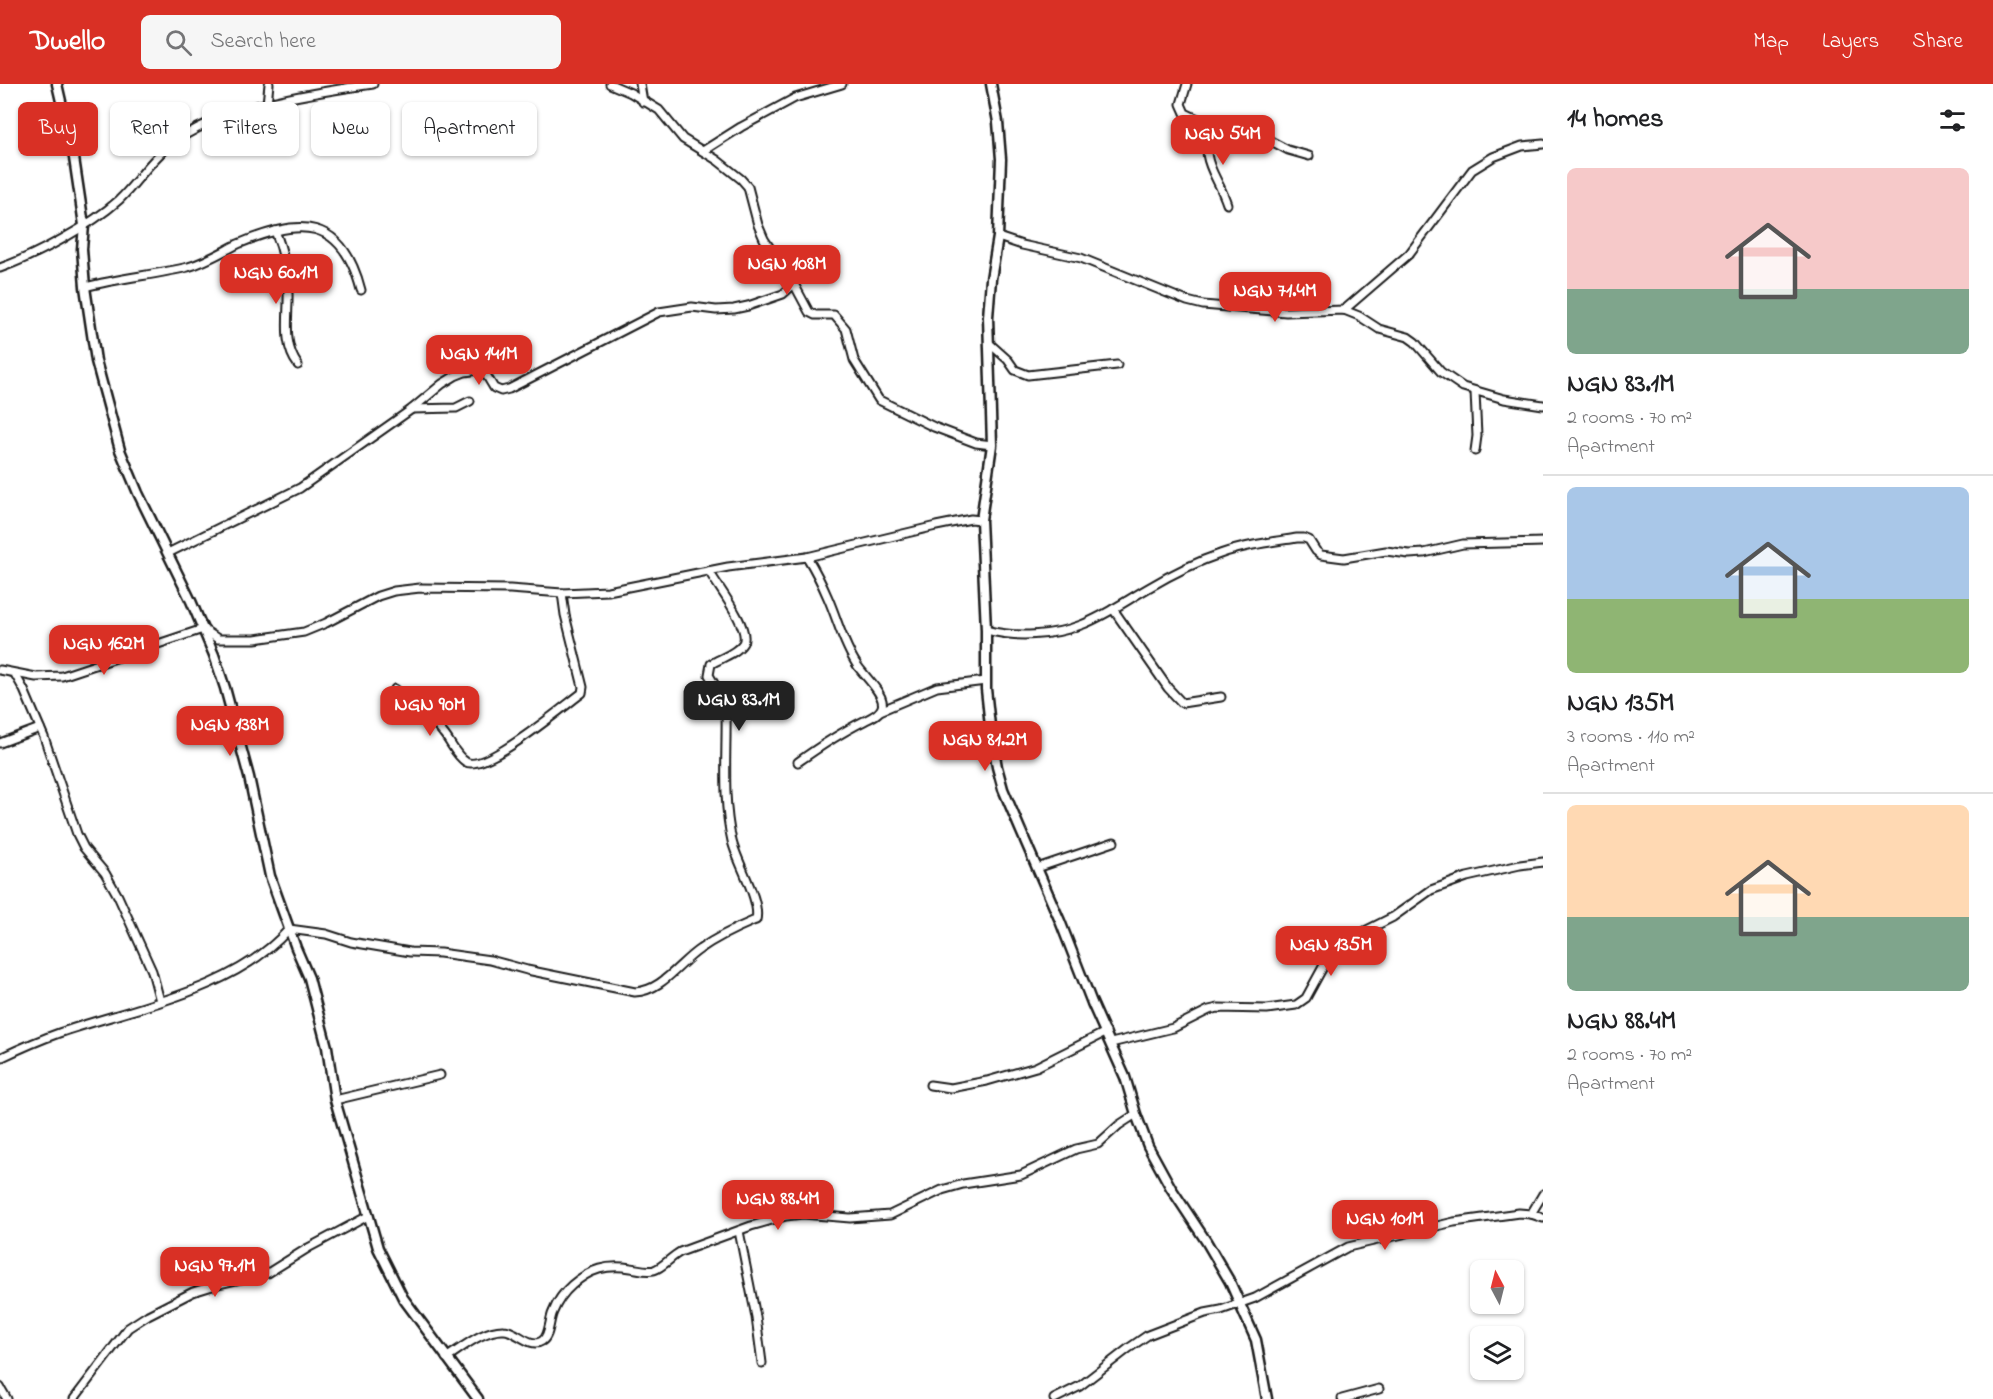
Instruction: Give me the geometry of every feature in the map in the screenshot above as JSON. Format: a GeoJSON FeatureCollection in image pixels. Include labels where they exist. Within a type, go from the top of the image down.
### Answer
{"type":"FeatureCollection","features":[{"type":"Feature","properties":{"kind":"street"},"geometry":{"type":"LineString","coordinates":[[57,84],[74,158],[84,225],[82,249],[85,287],[96,361],[120,450],[203,629],[234,718],[270,876],[317,1005],[327,1047],[335,1100],[378,1248],[403,1298],[478,1399]]}},
{"type":"Feature","properties":{"kind":"street"},"geometry":{"type":"LineString","coordinates":[[267,102],[269,84]]}},
{"type":"Feature","properties":{"kind":"street"},"geometry":{"type":"LineString","coordinates":[[278,102],[373,84]]}},
{"type":"Feature","properties":{"kind":"street"},"geometry":{"type":"LineString","coordinates":[[610,84],[631,93],[659,110],[683,139],[731,170],[748,187],[764,239],[794,284],[809,312],[815,315],[834,315],[839,319],[846,329],[854,360],[879,400],[934,427],[976,443],[992,445]]}},
{"type":"Feature","properties":{"kind":"street"},"geometry":{"type":"LineString","coordinates":[[640,84],[643,102]]}},
{"type":"Feature","properties":{"kind":"street"},"geometry":{"type":"LineString","coordinates":[[703,152],[741,127],[795,98],[842,84]]}},
{"type":"Feature","properties":{"kind":"street"},"geometry":{"type":"LineString","coordinates":[[991,84],[1001,147],[998,237],[988,317],[992,445],[981,520],[986,681],[990,726],[997,766],[1003,789],[1125,1077],[1148,1146],[1171,1188],[1206,1241],[1239,1302],[1256,1340],[1266,1399]]}},
{"type":"Feature","properties":{"kind":"street"},"geometry":{"type":"LineString","coordinates":[[1187,84],[1181,97],[1182,108],[1185,112],[1212,125],[1271,141],[1288,150],[1309,156]]}},
{"type":"Feature","properties":{"kind":"street"},"geometry":{"type":"LineString","coordinates":[[1212,125],[1207,142],[1207,159],[1222,187],[1227,204]]}},
{"type":"Feature","properties":{"kind":"street"},"geometry":{"type":"LineString","coordinates":[[0,268],[22,259],[84,225],[120,198],[169,146],[202,128]]}},
{"type":"Feature","properties":{"kind":"street"},"geometry":{"type":"LineString","coordinates":[[1344,310],[1409,254],[1472,170],[1493,157],[1522,146],[1543,144]]}},
{"type":"Feature","properties":{"kind":"street"},"geometry":{"type":"LineString","coordinates":[[85,287],[120,278],[189,267],[236,245],[275,231],[307,228],[320,229],[341,247],[353,266],[361,290]]}},
{"type":"Feature","properties":{"kind":"street"},"geometry":{"type":"LineString","coordinates":[[275,231],[282,249],[288,289],[288,342],[298,365]]}},
{"type":"Feature","properties":{"kind":"street"},"geometry":{"type":"LineString","coordinates":[[998,237],[1022,245],[1081,258],[1187,301],[1203,305],[1286,312],[1344,310],[1359,316],[1379,329],[1415,342],[1431,362],[1451,380],[1475,392],[1543,405]]}},
{"type":"Feature","properties":{"kind":"street"},"geometry":{"type":"LineString","coordinates":[[168,553],[300,488],[412,409],[442,384],[465,372],[479,370],[485,373],[494,388],[501,391],[658,312],[692,307],[716,310],[734,309],[783,294],[794,284]]}},
{"type":"Feature","properties":{"kind":"street"},"geometry":{"type":"LineString","coordinates":[[989,343],[1008,360],[1014,370],[1028,375],[1117,365]]}},
{"type":"Feature","properties":{"kind":"street"},"geometry":{"type":"LineString","coordinates":[[1474,451],[1477,436],[1475,392]]}},
{"type":"Feature","properties":{"kind":"street"},"geometry":{"type":"LineString","coordinates":[[412,409],[456,408],[470,401]]}},
{"type":"Feature","properties":{"kind":"street"},"geometry":{"type":"LineString","coordinates":[[203,629],[218,639],[255,639],[304,632],[378,596],[394,591],[420,588],[562,593],[608,591],[709,571],[807,557],[936,526],[971,519],[981,520]]}},
{"type":"Feature","properties":{"kind":"street"},"geometry":{"type":"LineString","coordinates":[[986,630],[1006,635],[1060,631],[1080,626],[1175,574],[1221,554],[1244,547],[1297,538],[1309,540],[1321,555],[1344,558],[1386,551],[1408,554],[1424,553],[1463,544],[1543,543]]}},
{"type":"Feature","properties":{"kind":"street"},"geometry":{"type":"LineString","coordinates":[[807,557],[828,597],[848,650],[882,699],[880,711]]}},
{"type":"Feature","properties":{"kind":"street"},"geometry":{"type":"LineString","coordinates":[[289,929],[326,934],[351,942],[410,952],[440,953],[490,960],[635,992],[653,988],[703,947],[724,934],[756,920],[757,913],[752,892],[737,860],[728,816],[726,708],[709,675],[711,664],[740,646],[745,636],[736,615],[709,571]]}},
{"type":"Feature","properties":{"kind":"street"},"geometry":{"type":"LineString","coordinates":[[395,689],[434,723],[467,763],[473,764],[497,754],[529,734],[582,693],[583,687],[565,615],[562,593]]}},
{"type":"Feature","properties":{"kind":"street"},"geometry":{"type":"LineString","coordinates":[[1113,609],[1168,688],[1182,703],[1221,697]]}},
{"type":"Feature","properties":{"kind":"street"},"geometry":{"type":"LineString","coordinates":[[0,670],[36,677],[62,676],[203,629]]}},
{"type":"Feature","properties":{"kind":"street"},"geometry":{"type":"LineString","coordinates":[[15,674],[40,728],[77,834],[84,848],[105,873],[118,896],[152,971],[160,1001]]}},
{"type":"Feature","properties":{"kind":"street"},"geometry":{"type":"LineString","coordinates":[[24,690],[36,677]]}},
{"type":"Feature","properties":{"kind":"street"},"geometry":{"type":"LineString","coordinates":[[798,762],[823,744],[880,711],[937,687],[986,681]]}},
{"type":"Feature","properties":{"kind":"street"},"geometry":{"type":"LineString","coordinates":[[0,743],[40,728]]}},
{"type":"Feature","properties":{"kind":"street"},"geometry":{"type":"LineString","coordinates":[[1037,868],[1114,842]]}},
{"type":"Feature","properties":{"kind":"street"},"geometry":{"type":"LineString","coordinates":[[1111,1043],[1173,1028],[1218,1008],[1267,1009],[1296,1005],[1306,998],[1329,956],[1343,942],[1393,917],[1431,890],[1478,874],[1543,862]]}},
{"type":"Feature","properties":{"kind":"street"},"geometry":{"type":"LineString","coordinates":[[0,1058],[57,1034],[208,984],[237,969],[278,942],[289,929]]}},
{"type":"Feature","properties":{"kind":"street"},"geometry":{"type":"LineString","coordinates":[[930,1085],[951,1088],[1036,1068],[1106,1032]]}},
{"type":"Feature","properties":{"kind":"street"},"geometry":{"type":"LineString","coordinates":[[335,1100],[440,1075]]}},
{"type":"Feature","properties":{"kind":"street"},"geometry":{"type":"LineString","coordinates":[[446,1358],[484,1335],[496,1331],[514,1332],[528,1341],[541,1342],[546,1337],[558,1301],[570,1286],[600,1268],[610,1266],[657,1270],[670,1257],[680,1252],[769,1220],[802,1214],[850,1218],[890,1215],[942,1190],[963,1184],[1021,1175],[1076,1149],[1098,1144],[1119,1125],[1136,1114]]}},
{"type":"Feature","properties":{"kind":"street"},"geometry":{"type":"LineString","coordinates":[[1531,1214],[1543,1194]]}},
{"type":"Feature","properties":{"kind":"street"},"geometry":{"type":"LineString","coordinates":[[1054,1399],[1080,1386],[1148,1335],[1205,1313],[1229,1308],[1272,1290],[1348,1247],[1454,1222],[1511,1213],[1531,1214],[1543,1218]]}},
{"type":"Feature","properties":{"kind":"street"},"geometry":{"type":"LineString","coordinates":[[74,1399],[128,1328],[148,1315],[193,1292],[268,1273],[308,1248],[368,1216]]}},
{"type":"Feature","properties":{"kind":"street"},"geometry":{"type":"LineString","coordinates":[[739,1231],[756,1317],[762,1363]]}},
{"type":"Feature","properties":{"kind":"street"},"geometry":{"type":"LineString","coordinates":[[0,1387],[7,1399]]}},
{"type":"Feature","properties":{"kind":"street"},"geometry":{"type":"LineString","coordinates":[[1342,1399],[1378,1389]]}}]}
